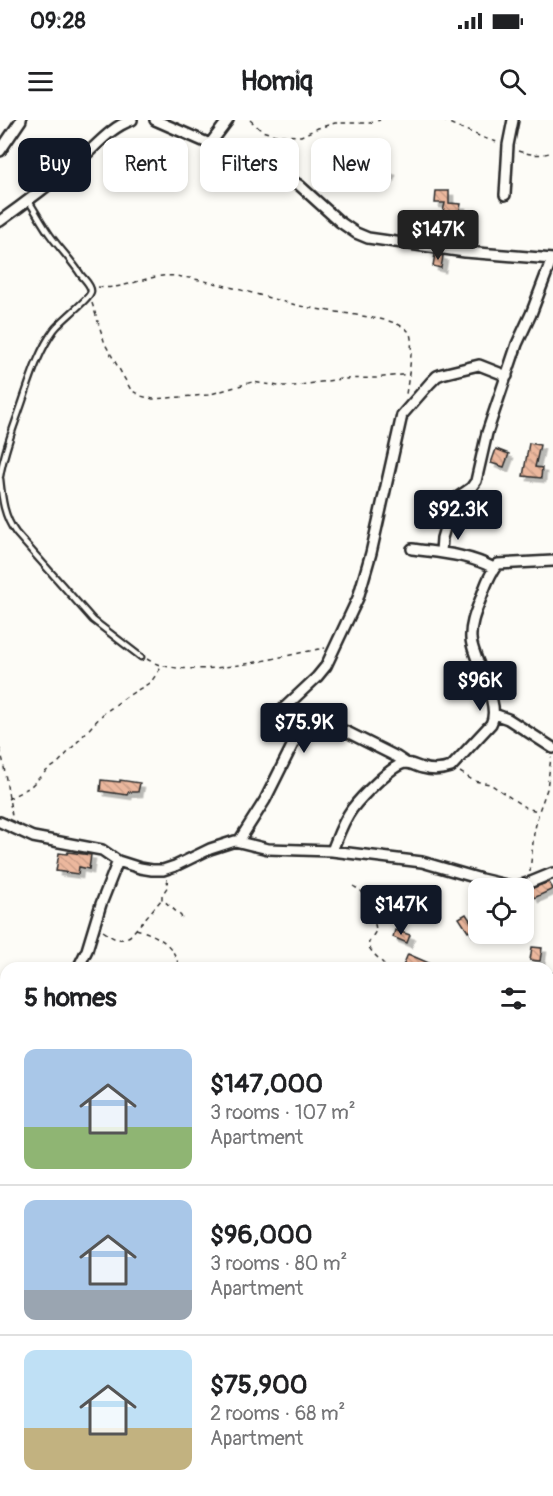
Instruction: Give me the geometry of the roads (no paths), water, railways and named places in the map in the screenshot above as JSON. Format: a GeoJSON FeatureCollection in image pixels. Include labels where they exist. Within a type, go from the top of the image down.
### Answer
{"type":"FeatureCollection","features":[{"type":"Feature","properties":{"kind":"street"},"geometry":{"type":"LineString","coordinates":[[0,151],[21,120]]}},
{"type":"Feature","properties":{"kind":"street"},"geometry":{"type":"LineString","coordinates":[[0,220],[28,201],[109,133],[123,123],[132,120]]}},
{"type":"Feature","properties":{"kind":"street"},"geometry":{"type":"LineString","coordinates":[[155,120],[200,140]]}},
{"type":"Feature","properties":{"kind":"street"},"geometry":{"type":"LineString","coordinates":[[214,138],[228,120]]}},
{"type":"Feature","properties":{"kind":"street"},"geometry":{"type":"LineString","coordinates":[[505,195],[508,145],[513,120]]}},
{"type":"Feature","properties":{"kind":"street"},"geometry":{"type":"LineString","coordinates":[[299,185],[340,222],[368,238],[465,252],[553,259],[517,344],[487,433],[476,481],[452,504],[442,538],[441,552]]}},
{"type":"Feature","properties":{"kind":"street"},"geometry":{"type":"LineString","coordinates":[[296,740],[282,716],[283,709],[326,666],[358,598],[364,581],[402,415],[430,383],[442,374],[479,365],[507,376]]}},
{"type":"Feature","properties":{"kind":"street"},"geometry":{"type":"LineString","coordinates":[[412,549],[461,555],[482,561],[495,568]]}},
{"type":"Feature","properties":{"kind":"street"},"geometry":{"type":"LineString","coordinates":[[239,842],[265,800],[296,740],[308,731],[322,727],[337,729],[359,737],[406,763],[424,769],[441,770],[451,767],[494,718],[471,636],[474,616],[484,590],[498,564],[553,561]]}},
{"type":"Feature","properties":{"kind":"street"},"geometry":{"type":"LineString","coordinates":[[494,714],[508,719],[551,747]]}},
{"type":"Feature","properties":{"kind":"street"},"geometry":{"type":"LineString","coordinates":[[332,851],[340,830],[352,809],[388,773],[406,763]]}},
{"type":"Feature","properties":{"kind":"street"},"geometry":{"type":"LineString","coordinates":[[0,822],[33,837],[102,850],[118,861],[140,868],[163,870],[175,867],[210,849],[230,842],[239,842],[268,849],[332,851],[422,862],[504,885],[515,886],[553,873]]}},
{"type":"Feature","properties":{"kind":"street"},"geometry":{"type":"LineString","coordinates":[[81,962],[118,861]]}},
{"type":"Feature","properties":{"kind":"lane"},"geometry":{"type":"LineString","coordinates":[[28,201],[91,291],[89,297],[53,330],[30,378],[3,457],[0,477],[4,509],[9,524],[16,533],[93,620],[141,657]]}}]}
